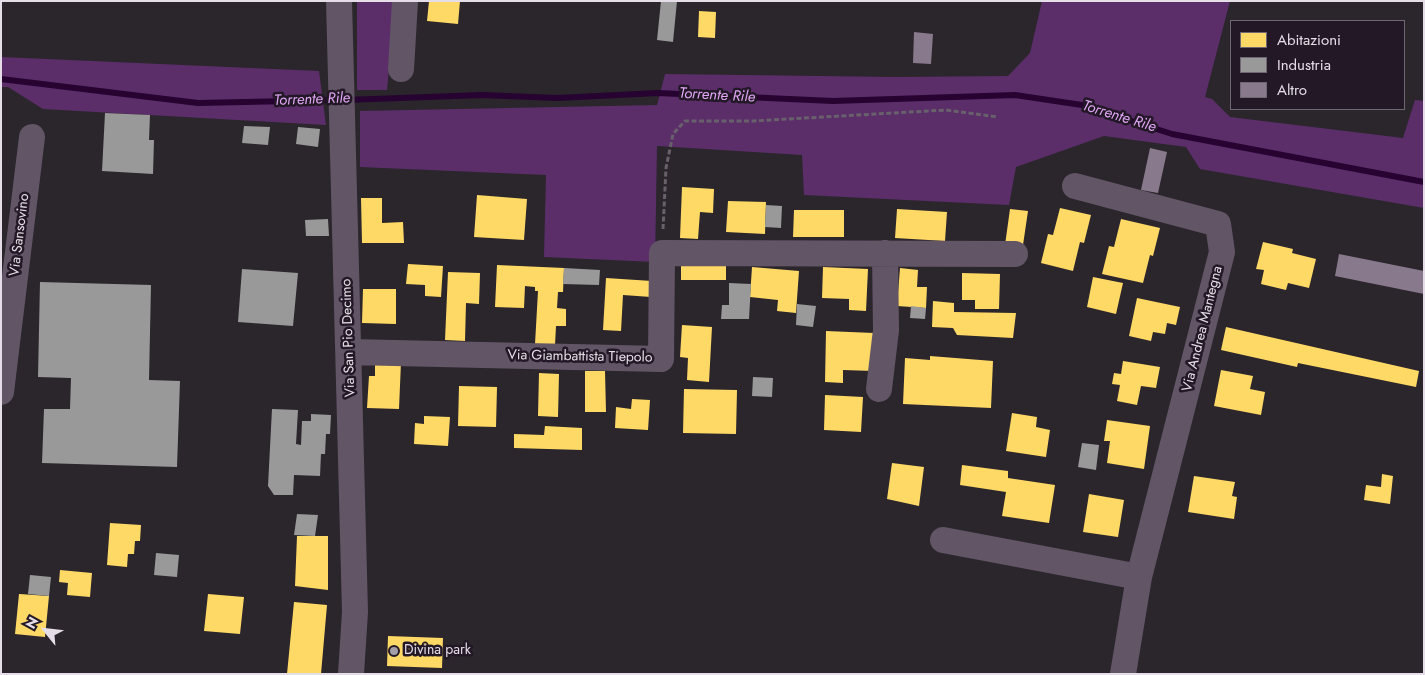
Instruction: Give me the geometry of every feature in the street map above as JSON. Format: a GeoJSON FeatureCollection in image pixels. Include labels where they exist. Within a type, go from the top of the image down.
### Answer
{"type":"FeatureCollection","features":[{"type":"Feature","properties":{"kind":"street","name":"Via San Pio Decimo"},"geometry":{"type":"LineString","coordinates":[[339,1],[340,82],[350,352],[355,612],[351,674]]}},
{"type":"Feature","properties":{"kind":"street"},"geometry":{"type":"LineString","coordinates":[[401,69],[405,1]]}},
{"type":"Feature","properties":{"kind":"street","name":"Via Sansovino"},"geometry":{"type":"LineString","coordinates":[[1,392],[32,137]]}},
{"type":"Feature","properties":{"kind":"street","name":"Via Andrea Mantegna"},"geometry":{"type":"LineString","coordinates":[[1075,186],[1218,224],[1221,234],[1222,252],[1140,577],[1123,674]]}},
{"type":"Feature","properties":{"kind":"street"},"geometry":{"type":"LineString","coordinates":[[662,253],[1015,254]]}},
{"type":"Feature","properties":{"kind":"street","name":"Via Giambattista Tiepolo"},"geometry":{"type":"LineString","coordinates":[[350,352],[661,359],[662,253]]}},
{"type":"Feature","properties":{"kind":"street"},"geometry":{"type":"LineString","coordinates":[[879,389],[886,330],[885,253]]}},
{"type":"Feature","properties":{"kind":"street"},"geometry":{"type":"LineString","coordinates":[[943,540],[1140,577]]}},
{"type":"Feature","properties":{"kind":"path"},"geometry":{"type":"LineString","coordinates":[[662,253],[666,168],[674,134],[685,121],[753,121],[946,110],[998,116]]}},
{"type":"Feature","properties":{"kind":"shaded area"},"geometry":{"type":"Polygon","coordinates":[[[357,1],[395,1],[387,90],[357,90],[357,1]]]}},
{"type":"Feature","properties":{"kind":"shaded area"},"geometry":{"type":"Polygon","coordinates":[[[1042,1],[1230,1],[1205,97],[1212,99],[1230,117],[1403,138],[1415,100],[1424,101],[1424,208],[1200,169],[1186,147],[1104,136],[1016,167],[1009,205],[804,195],[802,155],[657,146],[655,262],[544,257],[546,175],[360,167],[360,111],[657,105],[665,74],[895,77],[1008,76],[1030,53],[1042,1]]]}},
{"type":"Feature","properties":{"kind":"shaded area"},"geometry":{"type":"Polygon","coordinates":[[[1,57],[319,71],[326,125],[43,109],[8,87],[1,87],[1,57]]]}},
{"type":"Feature","properties":{"kind":"building: Abitazioni"},"geometry":{"type":"Polygon","coordinates":[[[429,1],[460,1],[458,24],[427,21],[429,1]]]}},
{"type":"Feature","properties":{"kind":"building: Abitazioni"},"geometry":{"type":"Polygon","coordinates":[[[699,11],[716,12],[715,38],[698,37],[699,11]]]}},
{"type":"Feature","properties":{"kind":"building: Abitazioni"},"geometry":{"type":"Polygon","coordinates":[[[682,187],[714,189],[713,213],[700,212],[698,239],[680,238],[682,187]]]}},
{"type":"Feature","properties":{"kind":"building: Abitazioni"},"geometry":{"type":"Polygon","coordinates":[[[477,195],[527,199],[524,240],[474,237],[477,195]]]}},
{"type":"Feature","properties":{"kind":"building: Abitazioni"},"geometry":{"type":"Polygon","coordinates":[[[361,198],[382,198],[382,223],[403,222],[404,243],[362,243],[361,198]]]}},
{"type":"Feature","properties":{"kind":"building: Abitazioni"},"geometry":{"type":"Polygon","coordinates":[[[728,201],[766,202],[765,234],[726,232],[728,201]]]}},
{"type":"Feature","properties":{"kind":"building: Abitazioni"},"geometry":{"type":"Polygon","coordinates":[[[1060,208],[1091,215],[1084,243],[1080,242],[1073,271],[1041,263],[1048,234],[1053,235],[1060,208]]]}},
{"type":"Feature","properties":{"kind":"building: Abitazioni"},"geometry":{"type":"Polygon","coordinates":[[[897,209],[947,212],[945,241],[895,238],[897,209]]]}},
{"type":"Feature","properties":{"kind":"building: Abitazioni"},"geometry":{"type":"Polygon","coordinates":[[[1010,209],[1028,211],[1023,245],[1005,245],[1010,209]]]}},
{"type":"Feature","properties":{"kind":"building: Abitazioni"},"geometry":{"type":"Polygon","coordinates":[[[794,210],[844,210],[844,237],[793,237],[794,210]]]}},
{"type":"Feature","properties":{"kind":"building: Abitazioni"},"geometry":{"type":"Polygon","coordinates":[[[1121,219],[1160,228],[1153,256],[1150,255],[1143,283],[1102,274],[1109,246],[1114,247],[1121,219]]]}},
{"type":"Feature","properties":{"kind":"building: Abitazioni"},"geometry":{"type":"Polygon","coordinates":[[[1263,242],[1293,249],[1292,253],[1316,259],[1309,288],[1288,283],[1286,290],[1261,284],[1264,270],[1256,269],[1263,242]]]}},
{"type":"Feature","properties":{"kind":"building: Abitazioni"},"geometry":{"type":"Polygon","coordinates":[[[681,262],[726,262],[726,280],[681,280],[681,262]]]}},
{"type":"Feature","properties":{"kind":"building: Abitazioni"},"geometry":{"type":"Polygon","coordinates":[[[408,264],[443,266],[441,297],[425,296],[425,285],[406,284],[408,264]]]}},
{"type":"Feature","properties":{"kind":"building: Abitazioni"},"geometry":{"type":"Polygon","coordinates":[[[497,265],[564,268],[563,292],[558,292],[557,308],[566,309],[566,326],[556,326],[555,345],[535,344],[538,291],[535,291],[535,287],[525,286],[524,308],[495,307],[497,265]]]}},
{"type":"Feature","properties":{"kind":"building: Abitazioni"},"geometry":{"type":"Polygon","coordinates":[[[752,267],[799,271],[796,313],[777,311],[778,300],[750,297],[752,267]]]}},
{"type":"Feature","properties":{"kind":"building: Abitazioni"},"geometry":{"type":"Polygon","coordinates":[[[823,267],[868,269],[866,311],[849,310],[849,299],[822,298],[823,267]]]}},
{"type":"Feature","properties":{"kind":"building: Abitazioni"},"geometry":{"type":"Polygon","coordinates":[[[900,268],[918,270],[917,287],[927,287],[926,308],[897,306],[900,268]]]}},
{"type":"Feature","properties":{"kind":"building: Abitazioni"},"geometry":{"type":"Polygon","coordinates":[[[448,272],[480,273],[479,304],[466,303],[465,341],[445,340],[448,272]]]}},
{"type":"Feature","properties":{"kind":"building: Abitazioni"},"geometry":{"type":"Polygon","coordinates":[[[962,273],[1000,274],[999,309],[975,309],[975,300],[962,300],[962,273]]]}},
{"type":"Feature","properties":{"kind":"building: Abitazioni"},"geometry":{"type":"Polygon","coordinates":[[[1093,277],[1123,283],[1116,314],[1087,307],[1093,277]]]}},
{"type":"Feature","properties":{"kind":"building: Abitazioni"},"geometry":{"type":"Polygon","coordinates":[[[606,278],[652,281],[651,297],[623,295],[621,331],[603,330],[606,278]]]}},
{"type":"Feature","properties":{"kind":"building: Abitazioni"},"geometry":{"type":"Polygon","coordinates":[[[363,289],[396,289],[396,324],[362,323],[363,289]]]}},
{"type":"Feature","properties":{"kind":"building: Abitazioni"},"geometry":{"type":"Polygon","coordinates":[[[1137,298],[1180,307],[1176,325],[1167,323],[1165,334],[1153,332],[1151,341],[1129,336],[1137,298]]]}},
{"type":"Feature","properties":{"kind":"building: Abitazioni"},"geometry":{"type":"Polygon","coordinates":[[[933,301],[954,303],[954,312],[1016,313],[1013,338],[957,335],[953,328],[932,327],[933,301]]]}},
{"type":"Feature","properties":{"kind":"building: Abitazioni"},"geometry":{"type":"Polygon","coordinates":[[[682,325],[712,327],[709,382],[687,380],[688,358],[680,357],[682,325]]]}},
{"type":"Feature","properties":{"kind":"building: Abitazioni"},"geometry":{"type":"Polygon","coordinates":[[[1226,327],[1419,371],[1416,387],[1298,363],[1297,367],[1221,350],[1226,327]]]}},
{"type":"Feature","properties":{"kind":"building: Abitazioni"},"geometry":{"type":"Polygon","coordinates":[[[826,331],[874,333],[873,371],[843,370],[843,383],[825,382],[826,331]]]}},
{"type":"Feature","properties":{"kind":"building: Abitazioni"},"geometry":{"type":"Polygon","coordinates":[[[930,356],[993,361],[991,408],[903,404],[905,358],[930,360],[930,356]]]}},
{"type":"Feature","properties":{"kind":"building: Abitazioni"},"geometry":{"type":"Polygon","coordinates":[[[375,361],[401,362],[399,409],[367,408],[369,376],[375,376],[375,361]]]}},
{"type":"Feature","properties":{"kind":"building: Abitazioni"},"geometry":{"type":"Polygon","coordinates":[[[1123,361],[1160,367],[1156,388],[1141,386],[1137,405],[1117,401],[1120,385],[1112,384],[1114,373],[1121,374],[1123,361]]]}},
{"type":"Feature","properties":{"kind":"building: Abitazioni"},"geometry":{"type":"Polygon","coordinates":[[[1221,370],[1253,376],[1250,389],[1265,392],[1261,415],[1214,406],[1221,370]]]}},
{"type":"Feature","properties":{"kind":"building: Abitazioni"},"geometry":{"type":"Polygon","coordinates":[[[585,371],[605,371],[606,412],[585,412],[585,371]]]}},
{"type":"Feature","properties":{"kind":"building: Abitazioni"},"geometry":{"type":"Polygon","coordinates":[[[539,373],[559,374],[558,417],[538,416],[539,373]]]}},
{"type":"Feature","properties":{"kind":"building: Abitazioni"},"geometry":{"type":"Polygon","coordinates":[[[459,386],[497,387],[496,427],[458,426],[459,386]]]}},
{"type":"Feature","properties":{"kind":"building: Abitazioni"},"geometry":{"type":"Polygon","coordinates":[[[684,389],[737,390],[736,434],[683,433],[684,389]]]}},
{"type":"Feature","properties":{"kind":"building: Abitazioni"},"geometry":{"type":"Polygon","coordinates":[[[825,395],[863,397],[861,432],[824,430],[825,395]]]}},
{"type":"Feature","properties":{"kind":"building: Abitazioni"},"geometry":{"type":"Polygon","coordinates":[[[632,399],[650,400],[648,430],[615,428],[616,407],[631,409],[632,399]]]}},
{"type":"Feature","properties":{"kind":"building: Abitazioni"},"geometry":{"type":"Polygon","coordinates":[[[1012,413],[1037,417],[1036,427],[1050,430],[1046,457],[1006,451],[1012,413]]]}},
{"type":"Feature","properties":{"kind":"building: Abitazioni"},"geometry":{"type":"Polygon","coordinates":[[[424,416],[450,417],[448,446],[414,444],[415,423],[424,424],[424,416]]]}},
{"type":"Feature","properties":{"kind":"building: Abitazioni"},"geometry":{"type":"Polygon","coordinates":[[[1107,420],[1150,426],[1144,469],[1107,463],[1110,441],[1104,441],[1107,420]]]}},
{"type":"Feature","properties":{"kind":"building: Abitazioni"},"geometry":{"type":"Polygon","coordinates":[[[545,426],[582,428],[582,450],[514,448],[514,434],[544,435],[545,426]]]}},
{"type":"Feature","properties":{"kind":"building: Abitazioni"},"geometry":{"type":"Polygon","coordinates":[[[892,463],[924,467],[919,506],[887,499],[892,463]]]}},
{"type":"Feature","properties":{"kind":"building: Abitazioni"},"geometry":{"type":"Polygon","coordinates":[[[962,465],[1008,471],[1008,478],[1055,485],[1049,523],[1002,516],[1006,492],[960,485],[962,465]]]}},
{"type":"Feature","properties":{"kind":"building: Abitazioni"},"geometry":{"type":"Polygon","coordinates":[[[1382,474],[1393,476],[1390,504],[1364,500],[1366,485],[1381,487],[1382,474]]]}},
{"type":"Feature","properties":{"kind":"building: Abitazioni"},"geometry":{"type":"Polygon","coordinates":[[[1194,476],[1235,482],[1232,496],[1237,497],[1234,519],[1188,512],[1194,476]]]}},
{"type":"Feature","properties":{"kind":"building: Abitazioni"},"geometry":{"type":"Polygon","coordinates":[[[1089,494],[1124,500],[1118,537],[1083,532],[1089,494]]]}},
{"type":"Feature","properties":{"kind":"building: Abitazioni"},"geometry":{"type":"Polygon","coordinates":[[[110,523],[141,525],[140,541],[135,541],[134,554],[128,554],[127,567],[107,565],[110,523]]]}},
{"type":"Feature","properties":{"kind":"building: Abitazioni"},"geometry":{"type":"Polygon","coordinates":[[[297,536],[328,536],[328,590],[295,586],[297,536]]]}},
{"type":"Feature","properties":{"kind":"building: Abitazioni"},"geometry":{"type":"Polygon","coordinates":[[[60,570],[92,573],[90,597],[67,595],[68,583],[59,582],[60,570]]]}},
{"type":"Feature","properties":{"kind":"building: Abitazioni"},"geometry":{"type":"Polygon","coordinates":[[[19,594],[49,596],[45,637],[15,634],[19,594]]]}},
{"type":"Feature","properties":{"kind":"building: Abitazioni"},"geometry":{"type":"Polygon","coordinates":[[[208,594],[244,597],[240,634],[204,631],[208,594]]]}},
{"type":"Feature","properties":{"kind":"building: Abitazioni"},"geometry":{"type":"Polygon","coordinates":[[[294,602],[327,605],[321,674],[287,674],[294,602]]]}},
{"type":"Feature","properties":{"kind":"building: Abitazioni"},"geometry":{"type":"Polygon","coordinates":[[[388,636],[443,638],[442,668],[387,666],[388,636]]]}},
{"type":"Feature","properties":{"kind":"building: Industria"},"geometry":{"type":"Polygon","coordinates":[[[661,1],[677,1],[673,42],[657,40],[661,1]]]}},
{"type":"Feature","properties":{"kind":"building: Industria"},"geometry":{"type":"Polygon","coordinates":[[[105,113],[150,115],[149,140],[154,140],[153,174],[102,171],[105,113]]]}},
{"type":"Feature","properties":{"kind":"building: Industria"},"geometry":{"type":"Polygon","coordinates":[[[244,126],[270,127],[268,145],[242,143],[244,126]]]}},
{"type":"Feature","properties":{"kind":"building: Industria"},"geometry":{"type":"Polygon","coordinates":[[[298,127],[320,129],[318,147],[296,144],[298,127]]]}},
{"type":"Feature","properties":{"kind":"building: Industria"},"geometry":{"type":"Polygon","coordinates":[[[766,205],[782,206],[781,228],[765,227],[766,205]]]}},
{"type":"Feature","properties":{"kind":"building: Industria"},"geometry":{"type":"Polygon","coordinates":[[[328,219],[329,236],[306,236],[305,220],[328,219]]]}},
{"type":"Feature","properties":{"kind":"building: Industria"},"geometry":{"type":"Polygon","coordinates":[[[564,268],[600,270],[599,285],[563,284],[564,268]]]}},
{"type":"Feature","properties":{"kind":"building: Industria"},"geometry":{"type":"Polygon","coordinates":[[[242,269],[298,273],[293,326],[238,322],[242,269]]]}},
{"type":"Feature","properties":{"kind":"building: Industria"},"geometry":{"type":"Polygon","coordinates":[[[40,282],[151,285],[149,380],[180,381],[177,467],[42,463],[44,409],[70,409],[71,378],[38,377],[40,282]]]}},
{"type":"Feature","properties":{"kind":"building: Industria"},"geometry":{"type":"Polygon","coordinates":[[[729,283],[751,284],[749,319],[721,319],[722,305],[729,305],[729,283]]]}},
{"type":"Feature","properties":{"kind":"building: Industria"},"geometry":{"type":"Polygon","coordinates":[[[797,304],[816,306],[813,327],[796,325],[797,304]]]}},
{"type":"Feature","properties":{"kind":"building: Industria"},"geometry":{"type":"Polygon","coordinates":[[[911,306],[926,308],[925,319],[910,318],[911,306]]]}},
{"type":"Feature","properties":{"kind":"building: Industria"},"geometry":{"type":"Polygon","coordinates":[[[753,377],[773,378],[772,397],[752,396],[753,377]]]}},
{"type":"Feature","properties":{"kind":"building: Industria"},"geometry":{"type":"Polygon","coordinates":[[[272,409],[298,410],[296,444],[301,445],[302,421],[311,421],[311,414],[331,415],[330,434],[326,434],[325,454],[321,454],[320,476],[294,475],[293,495],[274,495],[268,486],[272,409]]]}},
{"type":"Feature","properties":{"kind":"building: Industria"},"geometry":{"type":"Polygon","coordinates":[[[1082,443],[1099,445],[1096,470],[1078,467],[1082,443]]]}},
{"type":"Feature","properties":{"kind":"building: Industria"},"geometry":{"type":"Polygon","coordinates":[[[297,514],[318,515],[315,536],[294,535],[297,514]]]}},
{"type":"Feature","properties":{"kind":"building: Industria"},"geometry":{"type":"Polygon","coordinates":[[[156,553],[179,555],[177,577],[154,575],[156,553]]]}},
{"type":"Feature","properties":{"kind":"building: Industria"},"geometry":{"type":"Polygon","coordinates":[[[30,575],[51,577],[49,596],[28,594],[30,575]]]}},
{"type":"Feature","properties":{"kind":"building: Altro"},"geometry":{"type":"Polygon","coordinates":[[[914,32],[933,34],[931,64],[913,63],[914,32]]]}},
{"type":"Feature","properties":{"kind":"building: Altro"},"geometry":{"type":"Polygon","coordinates":[[[1150,148],[1167,152],[1158,193],[1141,190],[1150,148]]]}},
{"type":"Feature","properties":{"kind":"building: Altro"},"geometry":{"type":"Polygon","coordinates":[[[1339,254],[1424,271],[1424,294],[1335,276],[1339,254]]]}},
{"type":"Feature","properties":{"kind":"waterway","name":"Torrente Rile"},"geometry":{"type":"LineString","coordinates":[[1,79],[198,103],[336,100]]}},
{"type":"Feature","properties":{"kind":"waterway","name":"Torrente Rile"},"geometry":{"type":"LineString","coordinates":[[346,100],[482,95],[557,98],[658,93],[833,101],[1015,95],[1082,105],[1172,134],[1424,182]]}},
{"type":"Feature","properties":{"kind":"place","name":"Divina park"},"geometry":{"type":"Point","coordinates":[394,651]}}]}
